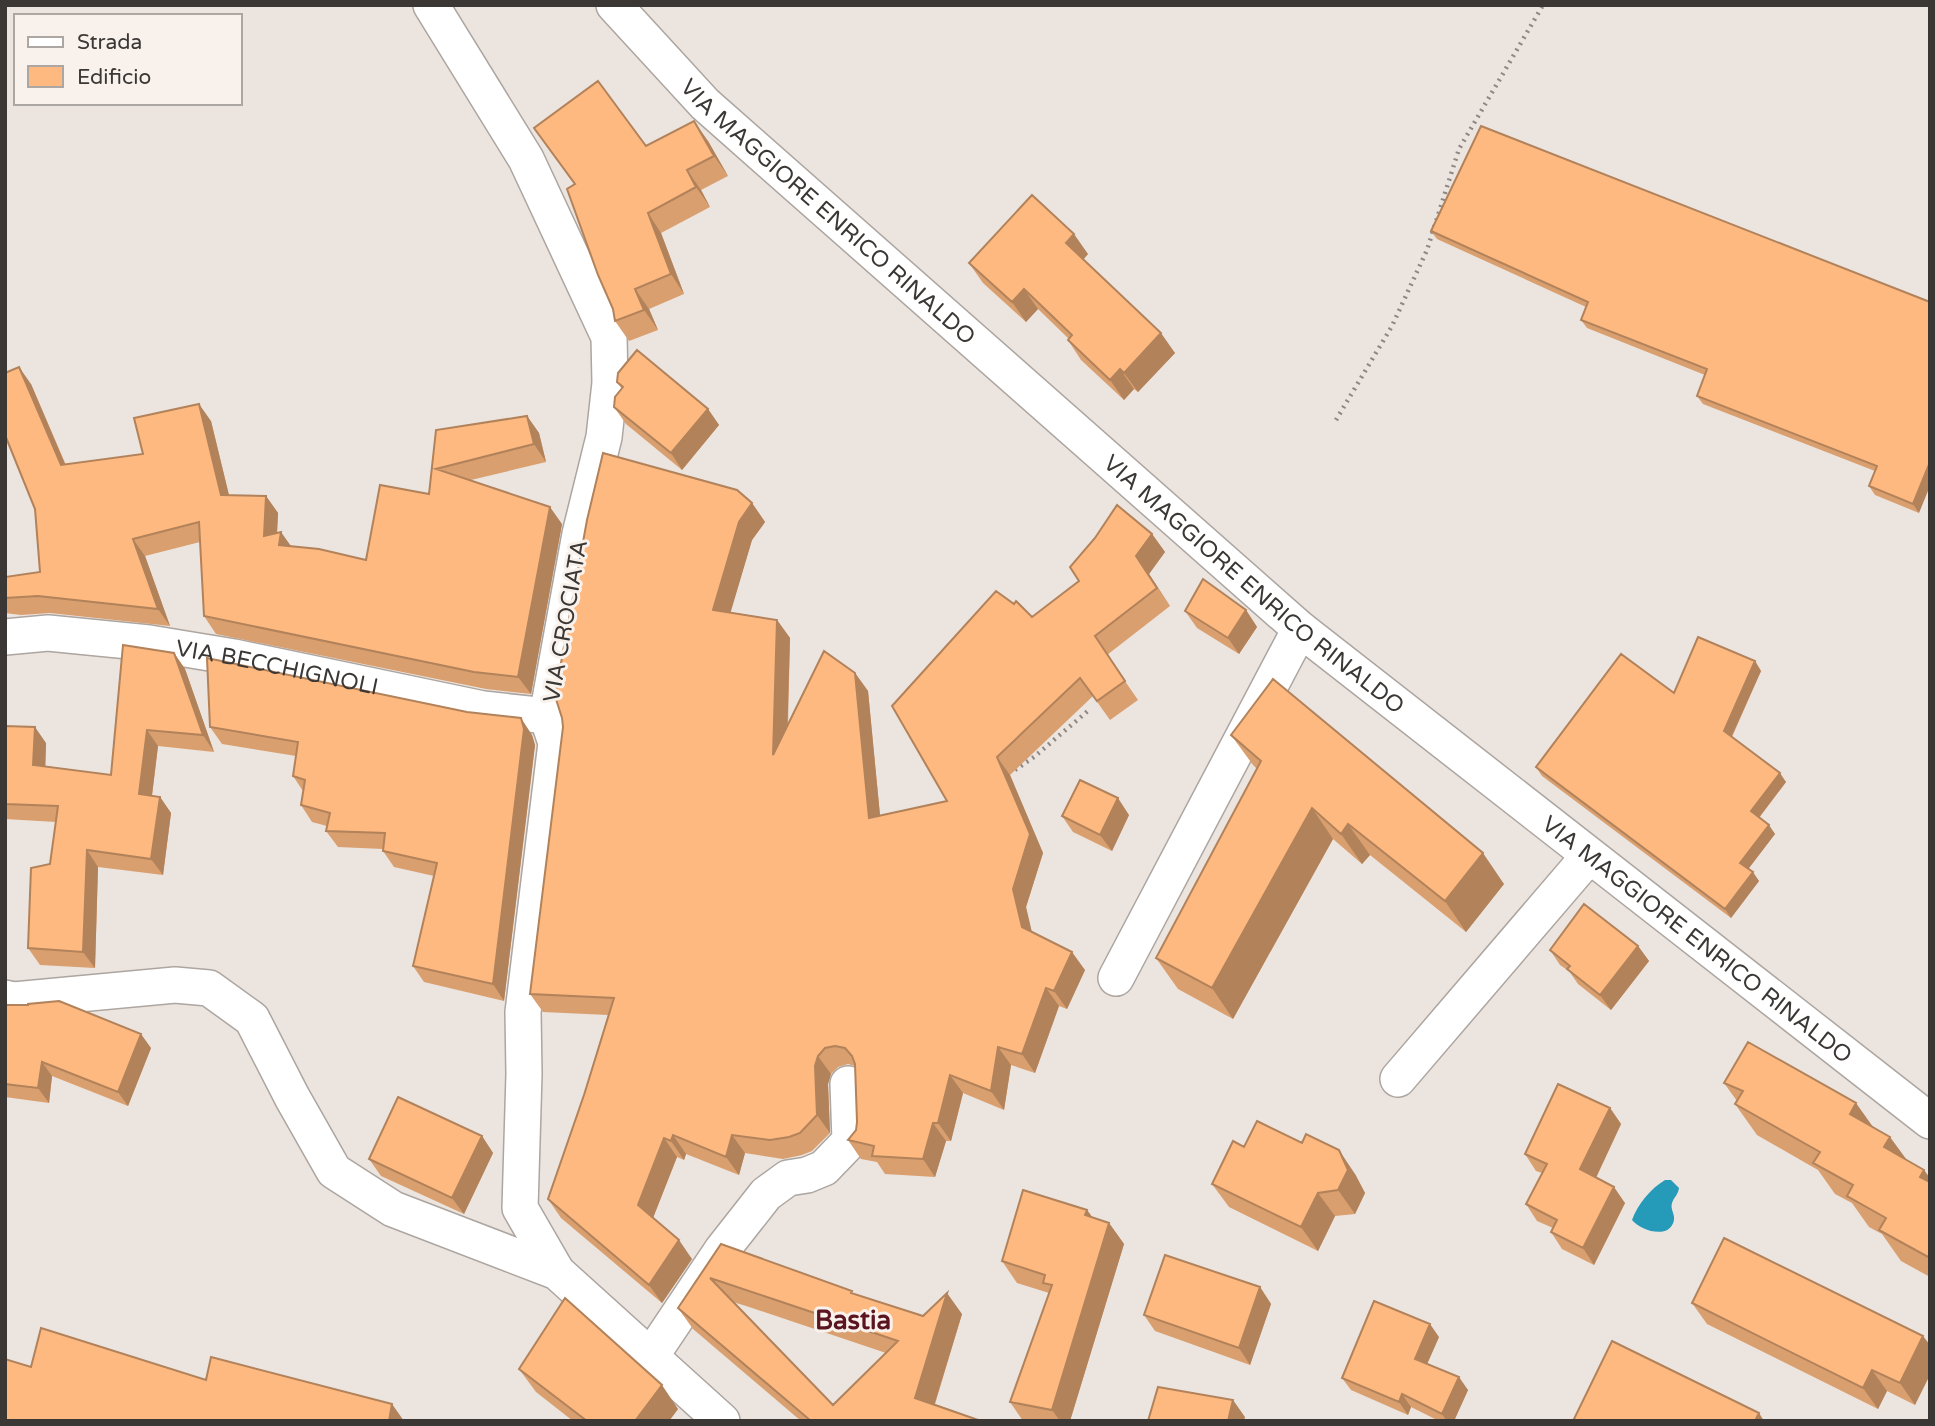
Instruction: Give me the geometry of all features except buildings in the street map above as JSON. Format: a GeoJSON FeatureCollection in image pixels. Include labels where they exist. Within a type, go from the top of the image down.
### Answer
{"type":"FeatureCollection","features":[{"type":"Feature","properties":{"kind":"street","name":"VIA CROCIATA"},"geometry":{"type":"LineString","coordinates":[[431,5],[526,159],[609,337],[610,383],[604,437],[580,534],[547,716],[556,743],[523,1012],[520,1208],[557,1272]]}},
{"type":"Feature","properties":{"kind":"street","name":"VIA MAGGIORE ENRICO RINALDO"},"geometry":{"type":"LineString","coordinates":[[614,5],[705,104],[1300,629],[1930,1121]]}},
{"type":"Feature","properties":{"kind":"street"},"geometry":{"type":"LineString","coordinates":[[1116,978],[1300,629]]}},
{"type":"Feature","properties":{"kind":"street","name":"VIA BECCHIGNOLI"},"geometry":{"type":"LineString","coordinates":[[5,637],[48,633],[149,643],[234,657],[483,709],[547,716]]}},
{"type":"Feature","properties":{"kind":"street"},"geometry":{"type":"LineString","coordinates":[[1398,1079],[1589,856]]}},
{"type":"Feature","properties":{"kind":"street"},"geometry":{"type":"LineString","coordinates":[[5,998],[14,1000],[175,985],[209,988],[252,1019],[334,1171],[393,1209],[557,1272],[722,1421]]}},
{"type":"Feature","properties":{"kind":"street"},"geometry":{"type":"LineString","coordinates":[[651,1356],[722,1250],[766,1194],[788,1178],[807,1175],[824,1168],[850,1141],[848,1084]]}},
{"type":"Feature","properties":{"kind":"path"},"geometry":{"type":"LineString","coordinates":[[1336,420],[1392,326],[1427,250],[1460,149],[1543,5]]}},
{"type":"Feature","properties":{"kind":"path"},"geometry":{"type":"LineString","coordinates":[[1007,775],[1034,757],[1089,710]]}},
{"type":"Feature","properties":{"kind":"water"},"geometry":{"type":"Polygon","coordinates":[[[1665,1180],[1671,1180],[1679,1188],[1672,1205],[1674,1220],[1667,1230],[1655,1232],[1632,1220],[1645,1197],[1665,1180]]]}},
{"type":"Feature","properties":{"kind":"district","name":"Bastia"},"geometry":{"type":"Point","coordinates":[853,1320]}}]}
